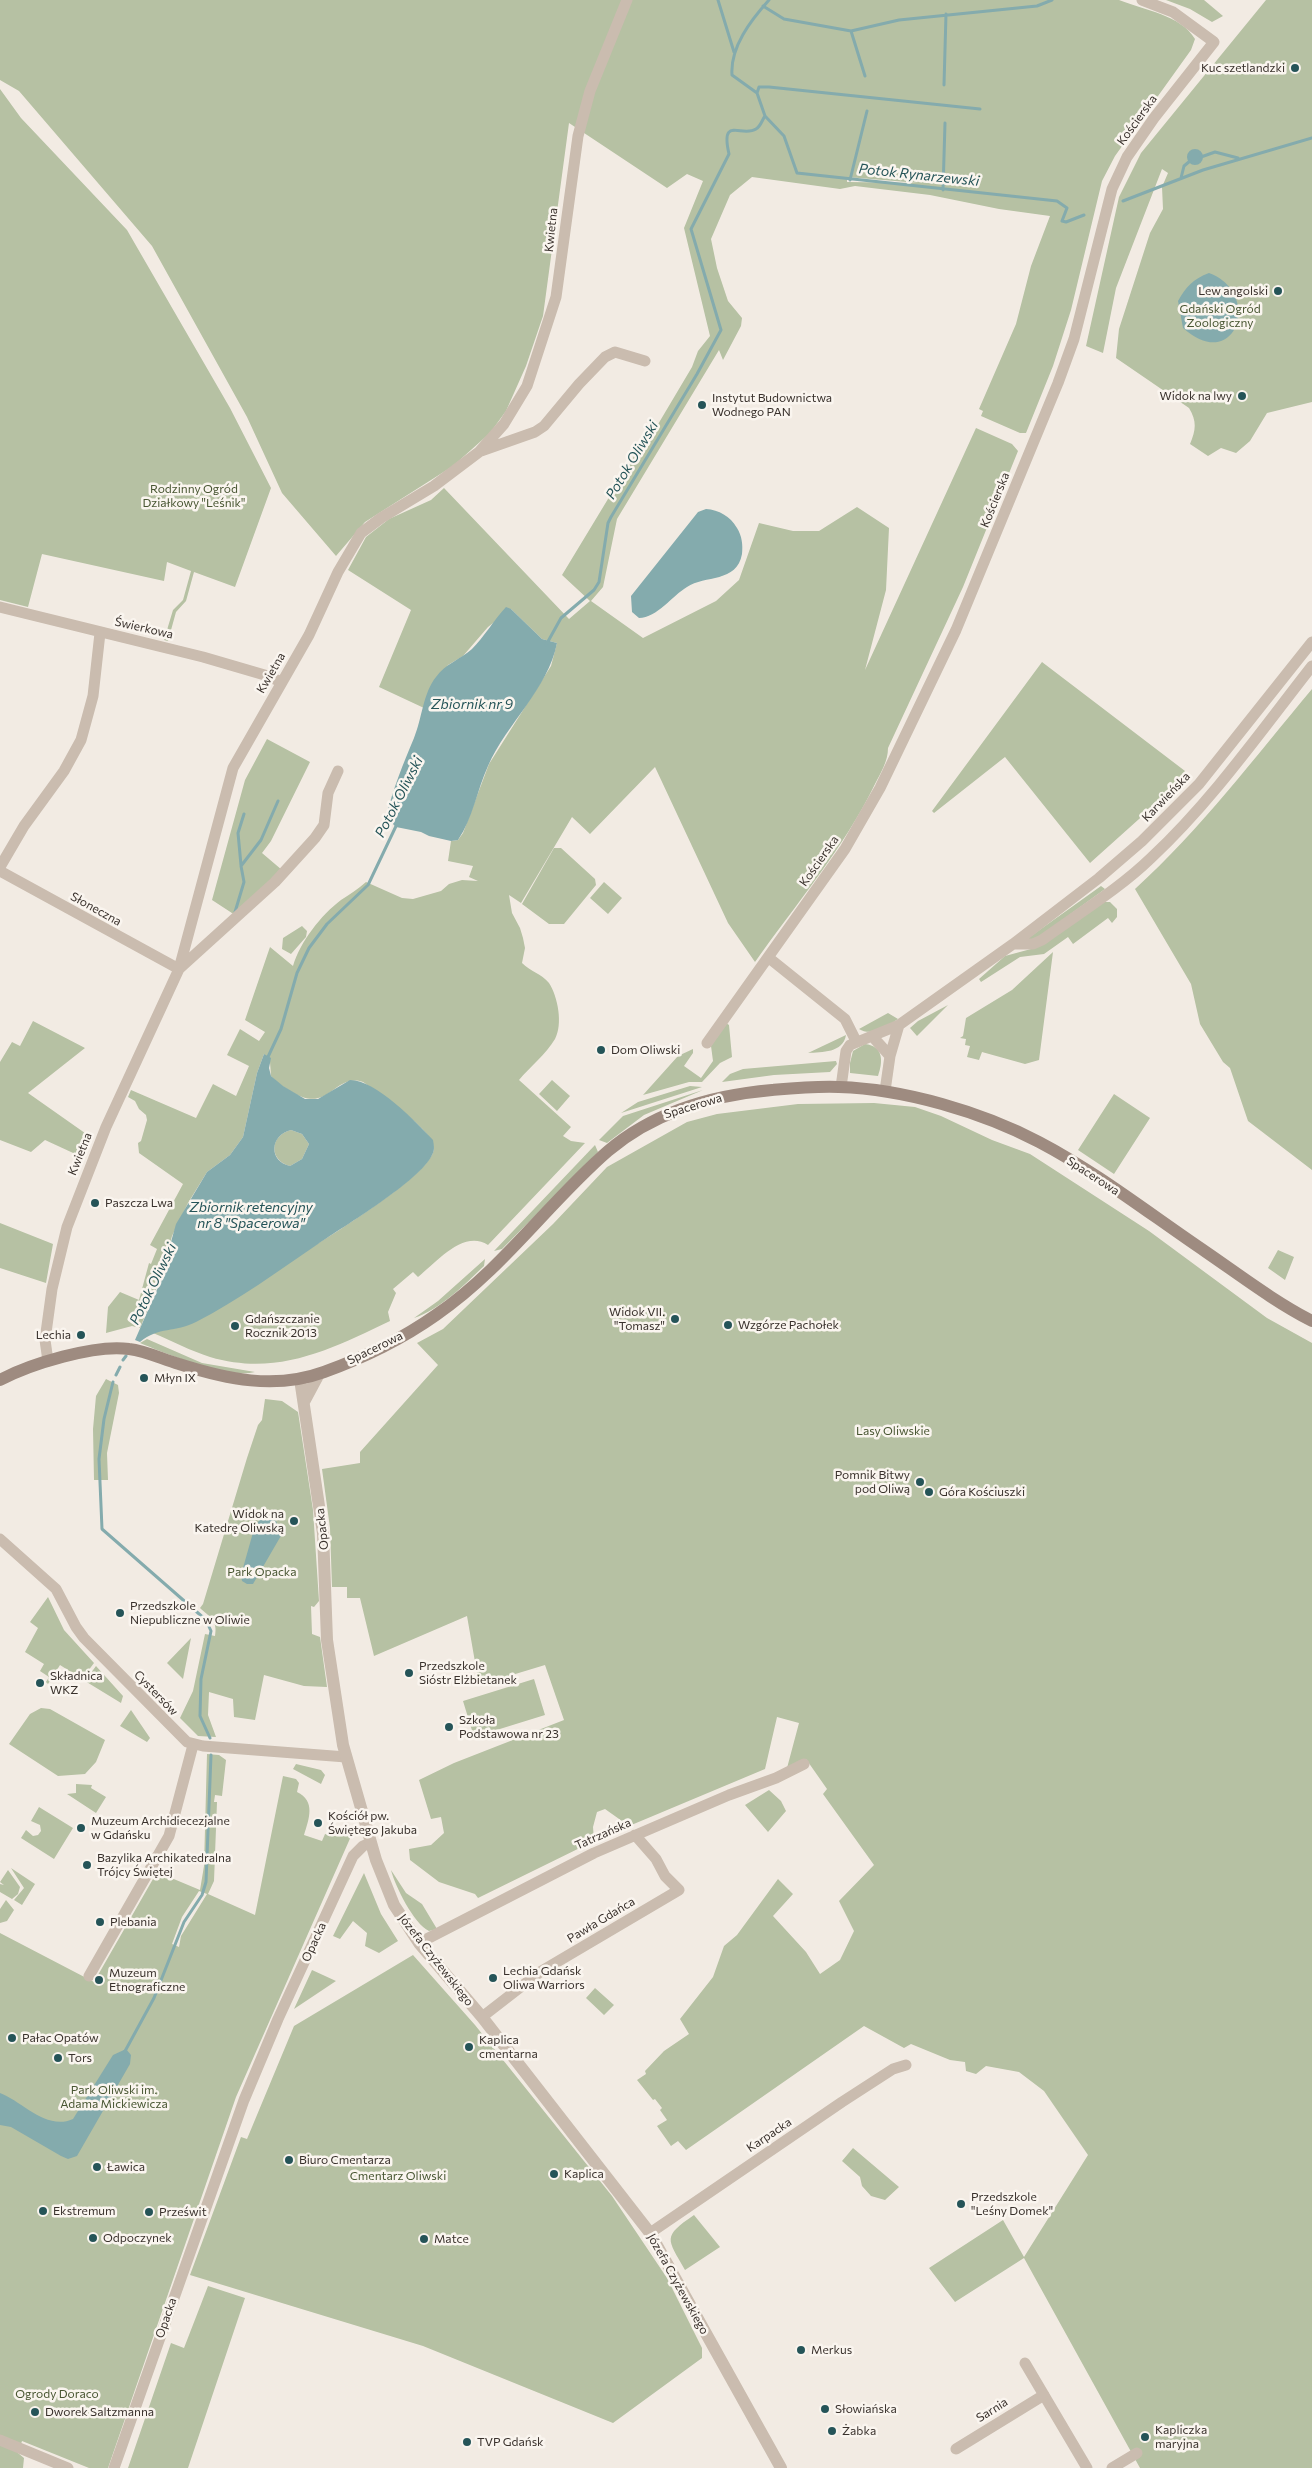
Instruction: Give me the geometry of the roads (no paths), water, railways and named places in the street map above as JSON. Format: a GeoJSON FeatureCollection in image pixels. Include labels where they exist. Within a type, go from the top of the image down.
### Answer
{"type":"FeatureCollection","features":[{"type":"Feature","properties":{"kind":"main road","name":"Spacerowa"},"geometry":{"type":"LineString","coordinates":[[0,1380],[48,1361],[108,1349],[136,1350],[208,1373],[244,1381],[276,1382],[319,1374],[365,1355],[438,1314],[477,1281],[608,1152],[648,1122],[712,1098],[804,1087],[841,1087],[884,1091],[913,1097],[979,1117],[1039,1142],[1096,1177],[1276,1300],[1312,1321]]}},
{"type":"Feature","properties":{"kind":"street","name":"Kwietna"},"geometry":{"type":"LineString","coordinates":[[48,1361],[46,1340],[52,1289],[67,1227],[106,1127],[179,969],[227,785],[243,749],[310,635],[338,572],[360,533],[434,486],[479,452],[504,424],[527,386],[540,351],[561,271],[578,136],[590,91],[627,0]]}},
{"type":"Feature","properties":{"kind":"street","name":"Kościerska"},"geometry":{"type":"LineString","coordinates":[[707,1043],[769,958],[867,813],[956,630],[1072,345],[1112,189],[1127,157],[1154,118],[1214,42],[1173,12],[1142,0]]}},
{"type":"Feature","properties":{"kind":"street","name":"Kwietna"},"geometry":{"type":"LineString","coordinates":[[479,452],[535,432],[544,426],[579,384],[605,357],[615,352],[645,361]]}},
{"type":"Feature","properties":{"kind":"street","name":"Świerkowa"},"geometry":{"type":"LineString","coordinates":[[0,607],[203,657],[268,676],[281,682]]}},
{"type":"Feature","properties":{"kind":"street"},"geometry":{"type":"LineString","coordinates":[[0,867],[24,826],[69,763],[81,740],[92,696],[100,633]]}},
{"type":"Feature","properties":{"kind":"street","name":"Karwieńska"},"geometry":{"type":"LineString","coordinates":[[856,1042],[873,1037],[899,1025],[1013,944],[1099,878],[1170,814],[1199,784],[1312,642]]}},
{"type":"Feature","properties":{"kind":"street"},"geometry":{"type":"LineString","coordinates":[[1013,944],[1033,944],[1042,940],[1111,891],[1151,858],[1238,761],[1312,666]]}},
{"type":"Feature","properties":{"kind":"street","name":"Kwietna"},"geometry":{"type":"LineString","coordinates":[[179,969],[275,882],[316,838],[324,826],[328,793],[338,771]]}},
{"type":"Feature","properties":{"kind":"street","name":"Słoneczna"},"geometry":{"type":"LineString","coordinates":[[0,871],[179,969]]}},
{"type":"Feature","properties":{"kind":"street"},"geometry":{"type":"LineString","coordinates":[[769,958],[845,1019],[856,1042],[850,1045],[846,1051],[841,1087]]}},
{"type":"Feature","properties":{"kind":"street"},"geometry":{"type":"LineString","coordinates":[[884,1091],[890,1056],[899,1025]]}},
{"type":"Feature","properties":{"kind":"street"},"geometry":{"type":"LineString","coordinates":[[873,1037],[890,1056]]}},
{"type":"Feature","properties":{"kind":"street"},"geometry":{"type":"LineString","coordinates":[[304,1402],[319,1374]]}},
{"type":"Feature","properties":{"kind":"street","name":"Opacka"},"geometry":{"type":"LineString","coordinates":[[114,2468],[244,2100],[278,2019],[353,1856],[362,1846],[370,1843],[346,1758],[327,1640],[323,1533],[300,1379]]}},
{"type":"Feature","properties":{"kind":"street","name":"Cystersów"},"geometry":{"type":"LineString","coordinates":[[1,1542],[56,1589],[84,1638],[178,1735],[194,1745]]}},
{"type":"Feature","properties":{"kind":"street"},"geometry":{"type":"LineString","coordinates":[[89,1976],[169,1836],[194,1745],[346,1758]]}},
{"type":"Feature","properties":{"kind":"street","name":"Tatrzańska"},"geometry":{"type":"LineString","coordinates":[[419,1943],[510,1894],[635,1835],[776,1778],[804,1764]]}},
{"type":"Feature","properties":{"kind":"street","name":"Pawła Gdańca"},"geometry":{"type":"LineString","coordinates":[[482,2017],[540,1972],[679,1890],[665,1876],[656,1859],[635,1835]]}},
{"type":"Feature","properties":{"kind":"street","name":"Józefa Czyżewskiego"},"geometry":{"type":"LineString","coordinates":[[370,1843],[394,1905],[419,1943],[482,2017],[650,2233],[781,2468]]}},
{"type":"Feature","properties":{"kind":"street","name":"Karpacka"},"geometry":{"type":"LineString","coordinates":[[650,2233],[892,2069],[906,2065]]}},
{"type":"Feature","properties":{"kind":"street"},"geometry":{"type":"LineString","coordinates":[[1025,2363],[1087,2468]]}},
{"type":"Feature","properties":{"kind":"street","name":"Sarnia"},"geometry":{"type":"LineString","coordinates":[[956,2450],[1044,2395]]}},
{"type":"Feature","properties":{"kind":"street"},"geometry":{"type":"LineString","coordinates":[[0,2440],[68,2468]]}},
{"type":"Feature","properties":{"kind":"street"},"geometry":{"type":"LineString","coordinates":[[1112,2468],[1137,2453]]}},
{"type":"Feature","properties":{"kind":"water"},"geometry":{"type":"Polygon","coordinates":[[[1192,149],[1198,149],[1203,154],[1201,163],[1192,165],[1187,160],[1187,154],[1192,149]]]}},
{"type":"Feature","properties":{"kind":"water"},"geometry":{"type":"Polygon","coordinates":[[[1209,273],[1226,283],[1235,297],[1238,312],[1236,326],[1229,337],[1217,342],[1202,340],[1183,328],[1178,301],[1190,284],[1209,273]]]}},
{"type":"Feature","properties":{"kind":"water"},"geometry":{"type":"Polygon","coordinates":[[[706,509],[724,514],[737,528],[742,544],[742,554],[739,563],[734,570],[727,574],[694,583],[652,614],[639,618],[632,612],[631,596],[698,512],[706,509]]]}},
{"type":"Feature","properties":{"kind":"water","name":"Zbiornik nr 9"},"geometry":{"type":"Polygon","coordinates":[[[506,607],[511,609],[542,639],[557,643],[545,676],[496,750],[484,775],[467,823],[458,840],[451,841],[396,827],[386,817],[402,767],[417,731],[425,698],[432,683],[440,672],[472,649],[506,607]]]}},
{"type":"Feature","properties":{"kind":"water","name":"Zbiornik retencyjny nr 8 \"Spacerowa\""},"geometry":{"type":"Polygon","coordinates":[[[264,1054],[271,1058],[269,1068],[271,1076],[283,1086],[305,1099],[318,1099],[350,1080],[372,1087],[395,1103],[433,1140],[433,1153],[425,1165],[398,1190],[243,1295],[196,1322],[181,1328],[154,1334],[140,1342],[135,1340],[159,1285],[176,1224],[207,1172],[230,1155],[243,1137],[257,1073],[264,1054]],[[291,1130],[279,1137],[274,1148],[278,1159],[283,1163],[290,1166],[302,1159],[309,1144],[302,1134],[291,1130]]]}},
{"type":"Feature","properties":{"kind":"water"},"geometry":{"type":"Polygon","coordinates":[[[267,1518],[276,1521],[282,1534],[253,1584],[247,1584],[242,1581],[241,1575],[254,1529],[260,1519],[267,1518]]]}},
{"type":"Feature","properties":{"kind":"water"},"geometry":{"type":"Polygon","coordinates":[[[126,2049],[131,2055],[130,2064],[77,2156],[68,2159],[11,2127],[0,2125],[0,2093],[44,2118],[63,2122],[73,2119],[113,2055],[126,2049]]]}},
{"type":"Feature","properties":{"kind":"waterway"},"geometry":{"type":"LineString","coordinates":[[718,0],[734,52]]}},
{"type":"Feature","properties":{"kind":"waterway","name":"Potok Oliwski"},"geometry":{"type":"LineString","coordinates":[[546,645],[561,618],[594,590],[599,582],[608,523],[697,374],[721,330],[691,229],[729,154],[727,135],[730,131],[734,130],[750,131],[756,129],[765,116],[757,93],[732,75],[732,65],[734,54],[743,34],[769,0]]}},
{"type":"Feature","properties":{"kind":"waterway"},"geometry":{"type":"LineString","coordinates":[[763,6],[784,19],[851,31],[899,20],[1037,6],[1052,0]]}},
{"type":"Feature","properties":{"kind":"waterway"},"geometry":{"type":"LineString","coordinates":[[944,85],[946,14]]}},
{"type":"Feature","properties":{"kind":"waterway"},"geometry":{"type":"LineString","coordinates":[[851,31],[865,76]]}},
{"type":"Feature","properties":{"kind":"waterway"},"geometry":{"type":"LineString","coordinates":[[757,93],[759,87],[769,87],[980,109]]}},
{"type":"Feature","properties":{"kind":"waterway"},"geometry":{"type":"LineString","coordinates":[[850,180],[867,111]]}},
{"type":"Feature","properties":{"kind":"waterway","name":"Potok Rynarzewski"},"geometry":{"type":"LineString","coordinates":[[765,116],[784,136],[797,173],[1057,201],[1067,208],[1062,221],[1066,222],[1084,215]]}},
{"type":"Feature","properties":{"kind":"waterway"},"geometry":{"type":"LineString","coordinates":[[943,190],[945,123]]}},
{"type":"Feature","properties":{"kind":"waterway","name":"Potok Rynarzewski"},"geometry":{"type":"LineString","coordinates":[[1123,201],[1203,170],[1312,138]]}},
{"type":"Feature","properties":{"kind":"waterway"},"geometry":{"type":"LineString","coordinates":[[1201,157],[1215,152],[1238,158]]}},
{"type":"Feature","properties":{"kind":"waterway"},"geometry":{"type":"LineString","coordinates":[[1181,178],[1184,166],[1190,161]]}},
{"type":"Feature","properties":{"kind":"waterway"},"geometry":{"type":"LineString","coordinates":[[235,912],[244,882],[241,866],[261,840],[278,801]]}},
{"type":"Feature","properties":{"kind":"waterway"},"geometry":{"type":"LineString","coordinates":[[241,865],[238,833],[244,814]]}},
{"type":"Feature","properties":{"kind":"waterway","name":"Potok Oliwski"},"geometry":{"type":"LineString","coordinates":[[267,1059],[281,1029],[297,973],[309,948],[327,924],[368,885],[397,824]]}},
{"type":"Feature","properties":{"kind":"waterway","name":"Potok Oliwski"},"geometry":{"type":"LineString","coordinates":[[123,1360],[126,1356]]}},
{"type":"Feature","properties":{"kind":"waterway","name":"Potok Oliwski"},"geometry":{"type":"LineString","coordinates":[[116,1375],[120,1367]]}},
{"type":"Feature","properties":{"kind":"waterway","name":"Potok Oliwski"},"geometry":{"type":"LineString","coordinates":[[113,1382],[104,1419],[99,1459],[102,1529],[206,1620],[211,1631],[201,1679],[200,1716],[210,1738]]}},
{"type":"Feature","properties":{"kind":"waterway","name":"Potok Oliwski"},"geometry":{"type":"LineString","coordinates":[[124,2053],[154,1998],[184,1922],[202,1895],[206,1882],[211,1755]]}},
{"type":"Feature","properties":{"kind":"place","name":"Kuc szetlandzki"},"geometry":{"type":"Point","coordinates":[1295,68]}},
{"type":"Feature","properties":{"kind":"place","name":"Lew angolski"},"geometry":{"type":"Point","coordinates":[1278,291]}},
{"type":"Feature","properties":{"kind":"place","name":"Widok na lwy"},"geometry":{"type":"Point","coordinates":[1242,396]}},
{"type":"Feature","properties":{"kind":"place","name":"Instytut Budownictwa Wodnego PAN"},"geometry":{"type":"Point","coordinates":[702,405]}},
{"type":"Feature","properties":{"kind":"place","name":"Dom Oliwski"},"geometry":{"type":"Point","coordinates":[601,1050]}},
{"type":"Feature","properties":{"kind":"place","name":"Paszcza Lwa"},"geometry":{"type":"Point","coordinates":[95,1203]}},
{"type":"Feature","properties":{"kind":"place","name":"Widok VII. \"Tomasz\""},"geometry":{"type":"Point","coordinates":[675,1319]}},
{"type":"Feature","properties":{"kind":"place","name":"Wzgórze Pachołek"},"geometry":{"type":"Point","coordinates":[728,1325]}},
{"type":"Feature","properties":{"kind":"place","name":"Gdańszczanie Rocznik 2013"},"geometry":{"type":"Point","coordinates":[235,1326]}},
{"type":"Feature","properties":{"kind":"place","name":"Lechia"},"geometry":{"type":"Point","coordinates":[81,1335]}},
{"type":"Feature","properties":{"kind":"place","name":"Młyn IX"},"geometry":{"type":"Point","coordinates":[144,1378]}},
{"type":"Feature","properties":{"kind":"place","name":"Pomnik Bitwy pod Oliwą"},"geometry":{"type":"Point","coordinates":[920,1482]}},
{"type":"Feature","properties":{"kind":"place","name":"Góra Kościuszki"},"geometry":{"type":"Point","coordinates":[929,1492]}},
{"type":"Feature","properties":{"kind":"place","name":"Widok na Katedrę Oliwską"},"geometry":{"type":"Point","coordinates":[294,1521]}},
{"type":"Feature","properties":{"kind":"place","name":"Przedszkole Niepubliczne w Oliwie"},"geometry":{"type":"Point","coordinates":[120,1613]}},
{"type":"Feature","properties":{"kind":"place","name":"Przedszkole Sióstr Elżbietanek"},"geometry":{"type":"Point","coordinates":[409,1673]}},
{"type":"Feature","properties":{"kind":"place","name":"Składnica WKZ"},"geometry":{"type":"Point","coordinates":[40,1683]}},
{"type":"Feature","properties":{"kind":"place","name":"Szkoła Podstawowa nr 23"},"geometry":{"type":"Point","coordinates":[449,1727]}},
{"type":"Feature","properties":{"kind":"place","name":"Kościół pw. Świętego Jakuba"},"geometry":{"type":"Point","coordinates":[318,1823]}},
{"type":"Feature","properties":{"kind":"place","name":"Muzeum Archidiecezjalne w Gdańsku"},"geometry":{"type":"Point","coordinates":[81,1828]}},
{"type":"Feature","properties":{"kind":"place","name":"Bazylika Archikatedralna Trójcy Świętej"},"geometry":{"type":"Point","coordinates":[87,1865]}},
{"type":"Feature","properties":{"kind":"place","name":"Plebania"},"geometry":{"type":"Point","coordinates":[100,1922]}},
{"type":"Feature","properties":{"kind":"place","name":"Lechia Gdańsk Oliwa Warriors"},"geometry":{"type":"Point","coordinates":[493,1978]}},
{"type":"Feature","properties":{"kind":"place","name":"Muzeum Etnograficzne"},"geometry":{"type":"Point","coordinates":[99,1980]}},
{"type":"Feature","properties":{"kind":"place","name":"Pałac Opatów"},"geometry":{"type":"Point","coordinates":[12,2038]}},
{"type":"Feature","properties":{"kind":"place","name":"Kaplica cmentarna"},"geometry":{"type":"Point","coordinates":[469,2047]}},
{"type":"Feature","properties":{"kind":"place","name":"Tors"},"geometry":{"type":"Point","coordinates":[58,2058]}},
{"type":"Feature","properties":{"kind":"place","name":"Biuro Cmentarza"},"geometry":{"type":"Point","coordinates":[289,2160]}},
{"type":"Feature","properties":{"kind":"place","name":"Ławica"},"geometry":{"type":"Point","coordinates":[97,2167]}},
{"type":"Feature","properties":{"kind":"place","name":"Kaplica"},"geometry":{"type":"Point","coordinates":[554,2174]}},
{"type":"Feature","properties":{"kind":"place","name":"Przedszkole \"Leśny Domek\""},"geometry":{"type":"Point","coordinates":[961,2204]}},
{"type":"Feature","properties":{"kind":"place","name":"Ekstremum"},"geometry":{"type":"Point","coordinates":[43,2211]}},
{"type":"Feature","properties":{"kind":"place","name":"Prześwit"},"geometry":{"type":"Point","coordinates":[149,2212]}},
{"type":"Feature","properties":{"kind":"place","name":"Odpoczynek"},"geometry":{"type":"Point","coordinates":[93,2238]}},
{"type":"Feature","properties":{"kind":"place","name":"Matce"},"geometry":{"type":"Point","coordinates":[424,2239]}},
{"type":"Feature","properties":{"kind":"place","name":"Merkus"},"geometry":{"type":"Point","coordinates":[801,2350]}},
{"type":"Feature","properties":{"kind":"place","name":"Słowiańska"},"geometry":{"type":"Point","coordinates":[825,2409]}},
{"type":"Feature","properties":{"kind":"place","name":"Dworek Saltzmanna"},"geometry":{"type":"Point","coordinates":[35,2412]}},
{"type":"Feature","properties":{"kind":"place","name":"Żabka"},"geometry":{"type":"Point","coordinates":[832,2431]}},
{"type":"Feature","properties":{"kind":"place","name":"Kapliczka maryjna"},"geometry":{"type":"Point","coordinates":[1145,2437]}},
{"type":"Feature","properties":{"kind":"place","name":"TVP Gdańsk"},"geometry":{"type":"Point","coordinates":[467,2442]}},
{"type":"Feature","properties":{"kind":"park label","name":"Gdański Ogród Zoologiczny"},"geometry":{"type":"Point","coordinates":[1220,316]}},
{"type":"Feature","properties":{"kind":"park label","name":"Rodzinny Ogród Działkowy \"Leśnik\""},"geometry":{"type":"Point","coordinates":[194,496]}},
{"type":"Feature","properties":{"kind":"park label","name":"Lasy Oliwskie"},"geometry":{"type":"Point","coordinates":[893,1431]}},
{"type":"Feature","properties":{"kind":"park label","name":"Park Opacka"},"geometry":{"type":"Point","coordinates":[262,1572]}},
{"type":"Feature","properties":{"kind":"park label","name":"Park Oliwski im. Adama Mickiewicza"},"geometry":{"type":"Point","coordinates":[114,2097]}},
{"type":"Feature","properties":{"kind":"park label","name":"Cmentarz Oliwski"},"geometry":{"type":"Point","coordinates":[398,2176]}},
{"type":"Feature","properties":{"kind":"park label","name":"Ogrody Doraco"},"geometry":{"type":"Point","coordinates":[57,2394]}}]}
